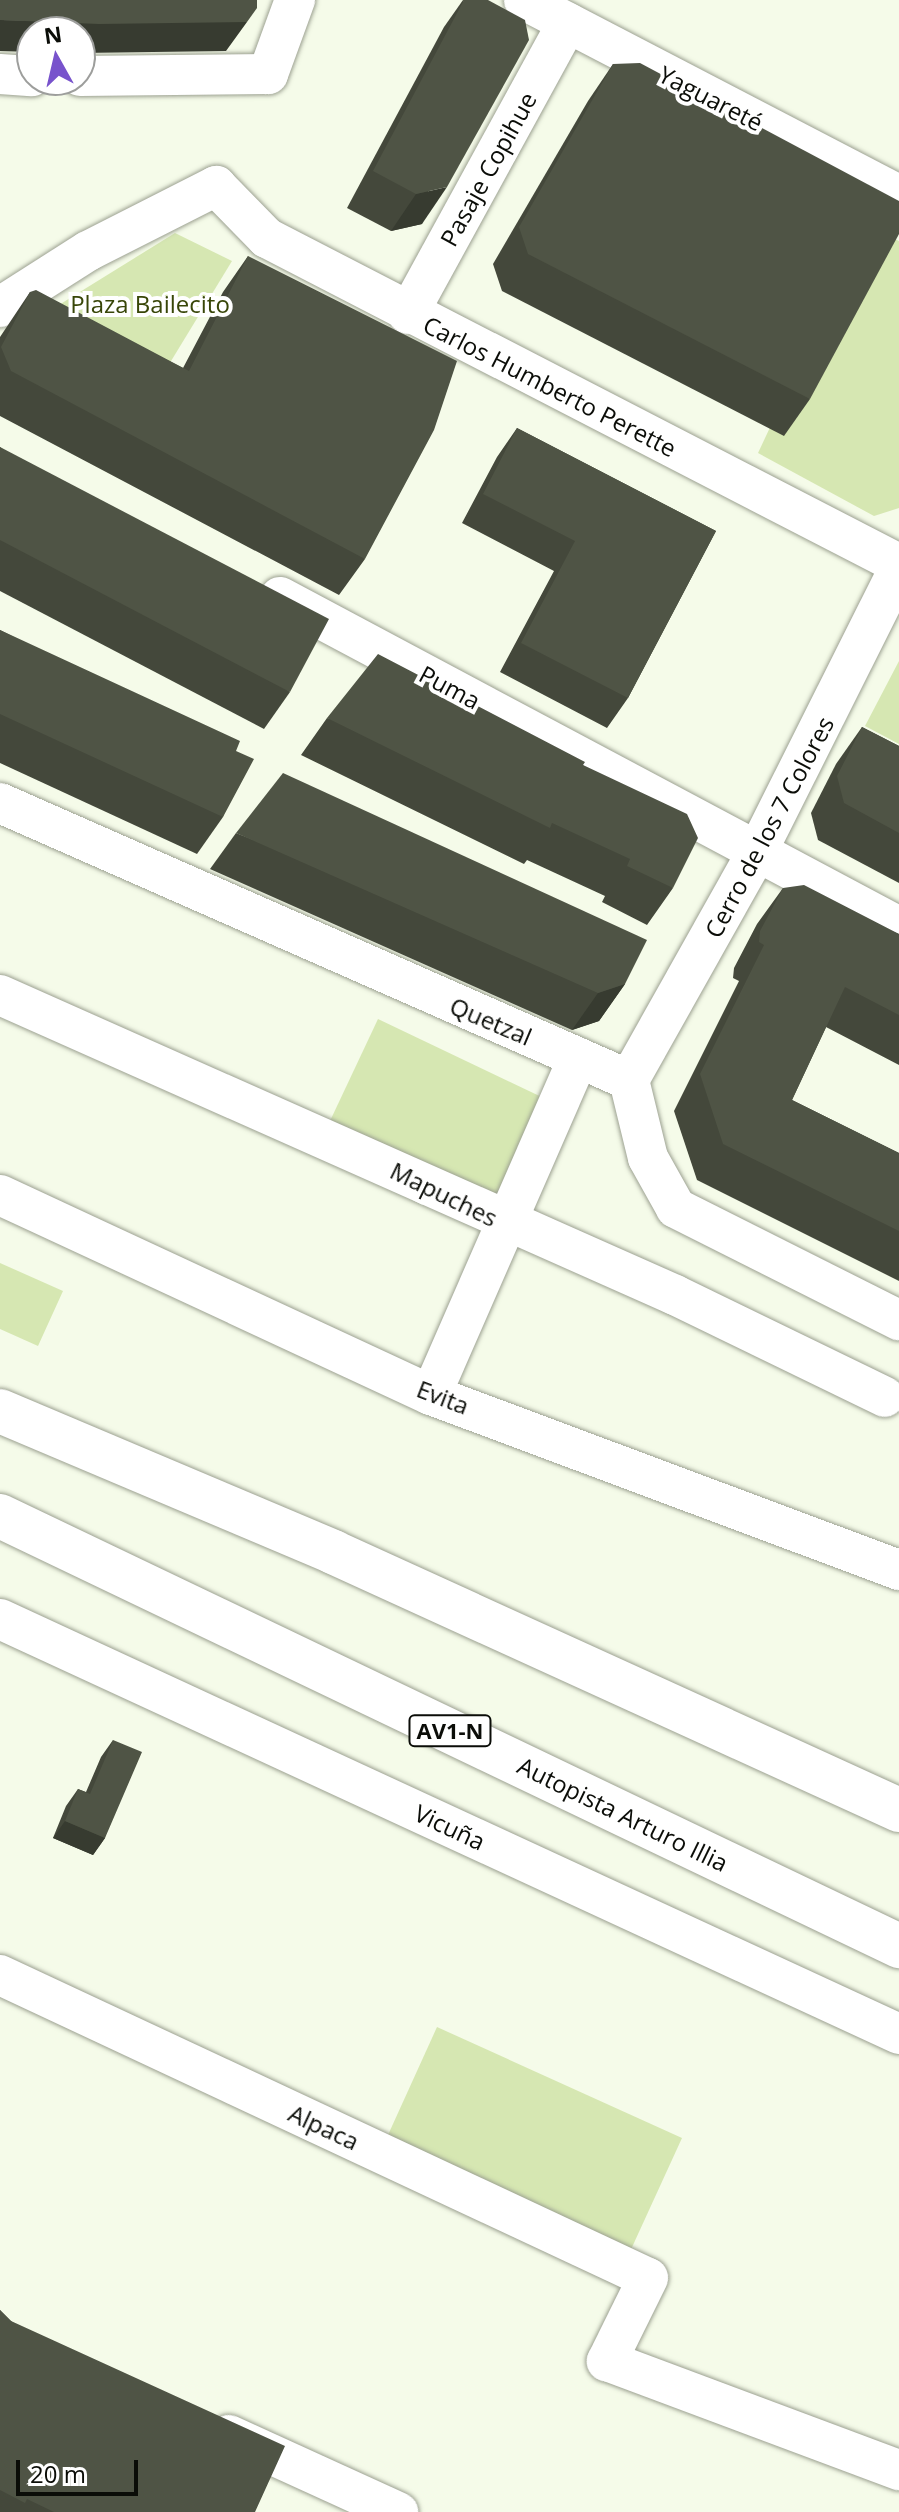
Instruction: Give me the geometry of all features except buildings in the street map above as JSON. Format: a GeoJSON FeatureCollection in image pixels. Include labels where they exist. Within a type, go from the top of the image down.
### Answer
{"type":"FeatureCollection","features":[{"type":"Feature","properties":{"kind":"highway"},"geometry":{"type":"LineString","coordinates":[[0,1411],[333,1552],[899,1810]]}},
{"type":"Feature","properties":{"kind":"highway","name":"Autopista Arturo Illia"},"geometry":{"type":"LineString","coordinates":[[0,1516],[899,1946]]}},
{"type":"Feature","properties":{"kind":"street"},"geometry":{"type":"LineString","coordinates":[[96,76],[268,74],[295,0]]}},
{"type":"Feature","properties":{"kind":"street","name":"Yaguareté"},"geometry":{"type":"LineString","coordinates":[[524,0],[899,195]]}},
{"type":"Feature","properties":{"kind":"street","name":"Pasaje Copihue"},"geometry":{"type":"LineString","coordinates":[[408,314],[567,23]]}},
{"type":"Feature","properties":{"kind":"street","name":"Carlos Humberto Perette"},"geometry":{"type":"LineString","coordinates":[[0,307],[88,251],[216,186],[267,238],[899,567]]}},
{"type":"Feature","properties":{"kind":"street","name":"Cerro de los 7 Colores"},"geometry":{"type":"LineString","coordinates":[[629,1080],[757,852],[899,567]]}},
{"type":"Feature","properties":{"kind":"street","name":"Puma"},"geometry":{"type":"LineString","coordinates":[[247,579],[899,927]]}},
{"type":"Feature","properties":{"kind":"street","name":"Quetzal"},"geometry":{"type":"LineString","coordinates":[[0,803],[629,1080]]}},
{"type":"Feature","properties":{"kind":"street","name":"Mapuches"},"geometry":{"type":"LineString","coordinates":[[0,995],[338,1142],[507,1224],[675,1295],[885,1397]]}},
{"type":"Feature","properties":{"kind":"street"},"geometry":{"type":"LineString","coordinates":[[431,1395],[578,1058]]}},
{"type":"Feature","properties":{"kind":"street"},"geometry":{"type":"LineString","coordinates":[[629,1080],[648,1158],[676,1208],[899,1320]]}},
{"type":"Feature","properties":{"kind":"street","name":"Evita"},"geometry":{"type":"LineString","coordinates":[[0,1195],[431,1395],[899,1570]]}},
{"type":"Feature","properties":{"kind":"street","name":"Vicuña"},"geometry":{"type":"LineString","coordinates":[[0,1619],[899,2034]]}},
{"type":"Feature","properties":{"kind":"street","name":"Alpaca"},"geometry":{"type":"LineString","coordinates":[[0,1975],[648,2278],[607,2361],[899,2470]]}},
{"type":"Feature","properties":{"kind":"street"},"geometry":{"type":"LineString","coordinates":[[188,2416],[398,2512]]}},
{"type":"Feature","properties":{"kind":"green space"},"geometry":{"type":"Polygon","coordinates":[[[865,225],[899,241],[899,508],[874,516],[758,453],[865,225]]]}},
{"type":"Feature","properties":{"kind":"green space","name":"Plaza Bailecito"},"geometry":{"type":"Polygon","coordinates":[[[175,233],[232,261],[168,366],[54,308],[175,233]]]}},
{"type":"Feature","properties":{"kind":"green space"},"geometry":{"type":"Polygon","coordinates":[[[899,661],[899,744],[865,726],[899,661]]]}},
{"type":"Feature","properties":{"kind":"green space"},"geometry":{"type":"Polygon","coordinates":[[[378,1019],[550,1101],[501,1202],[330,1121],[378,1019]]]}},
{"type":"Feature","properties":{"kind":"green space"},"geometry":{"type":"Polygon","coordinates":[[[0,1263],[63,1291],[38,1346],[0,1329],[0,1263]]]}},
{"type":"Feature","properties":{"kind":"green space"},"geometry":{"type":"Polygon","coordinates":[[[437,2027],[682,2138],[628,2256],[383,2146],[437,2027]]]}}]}
